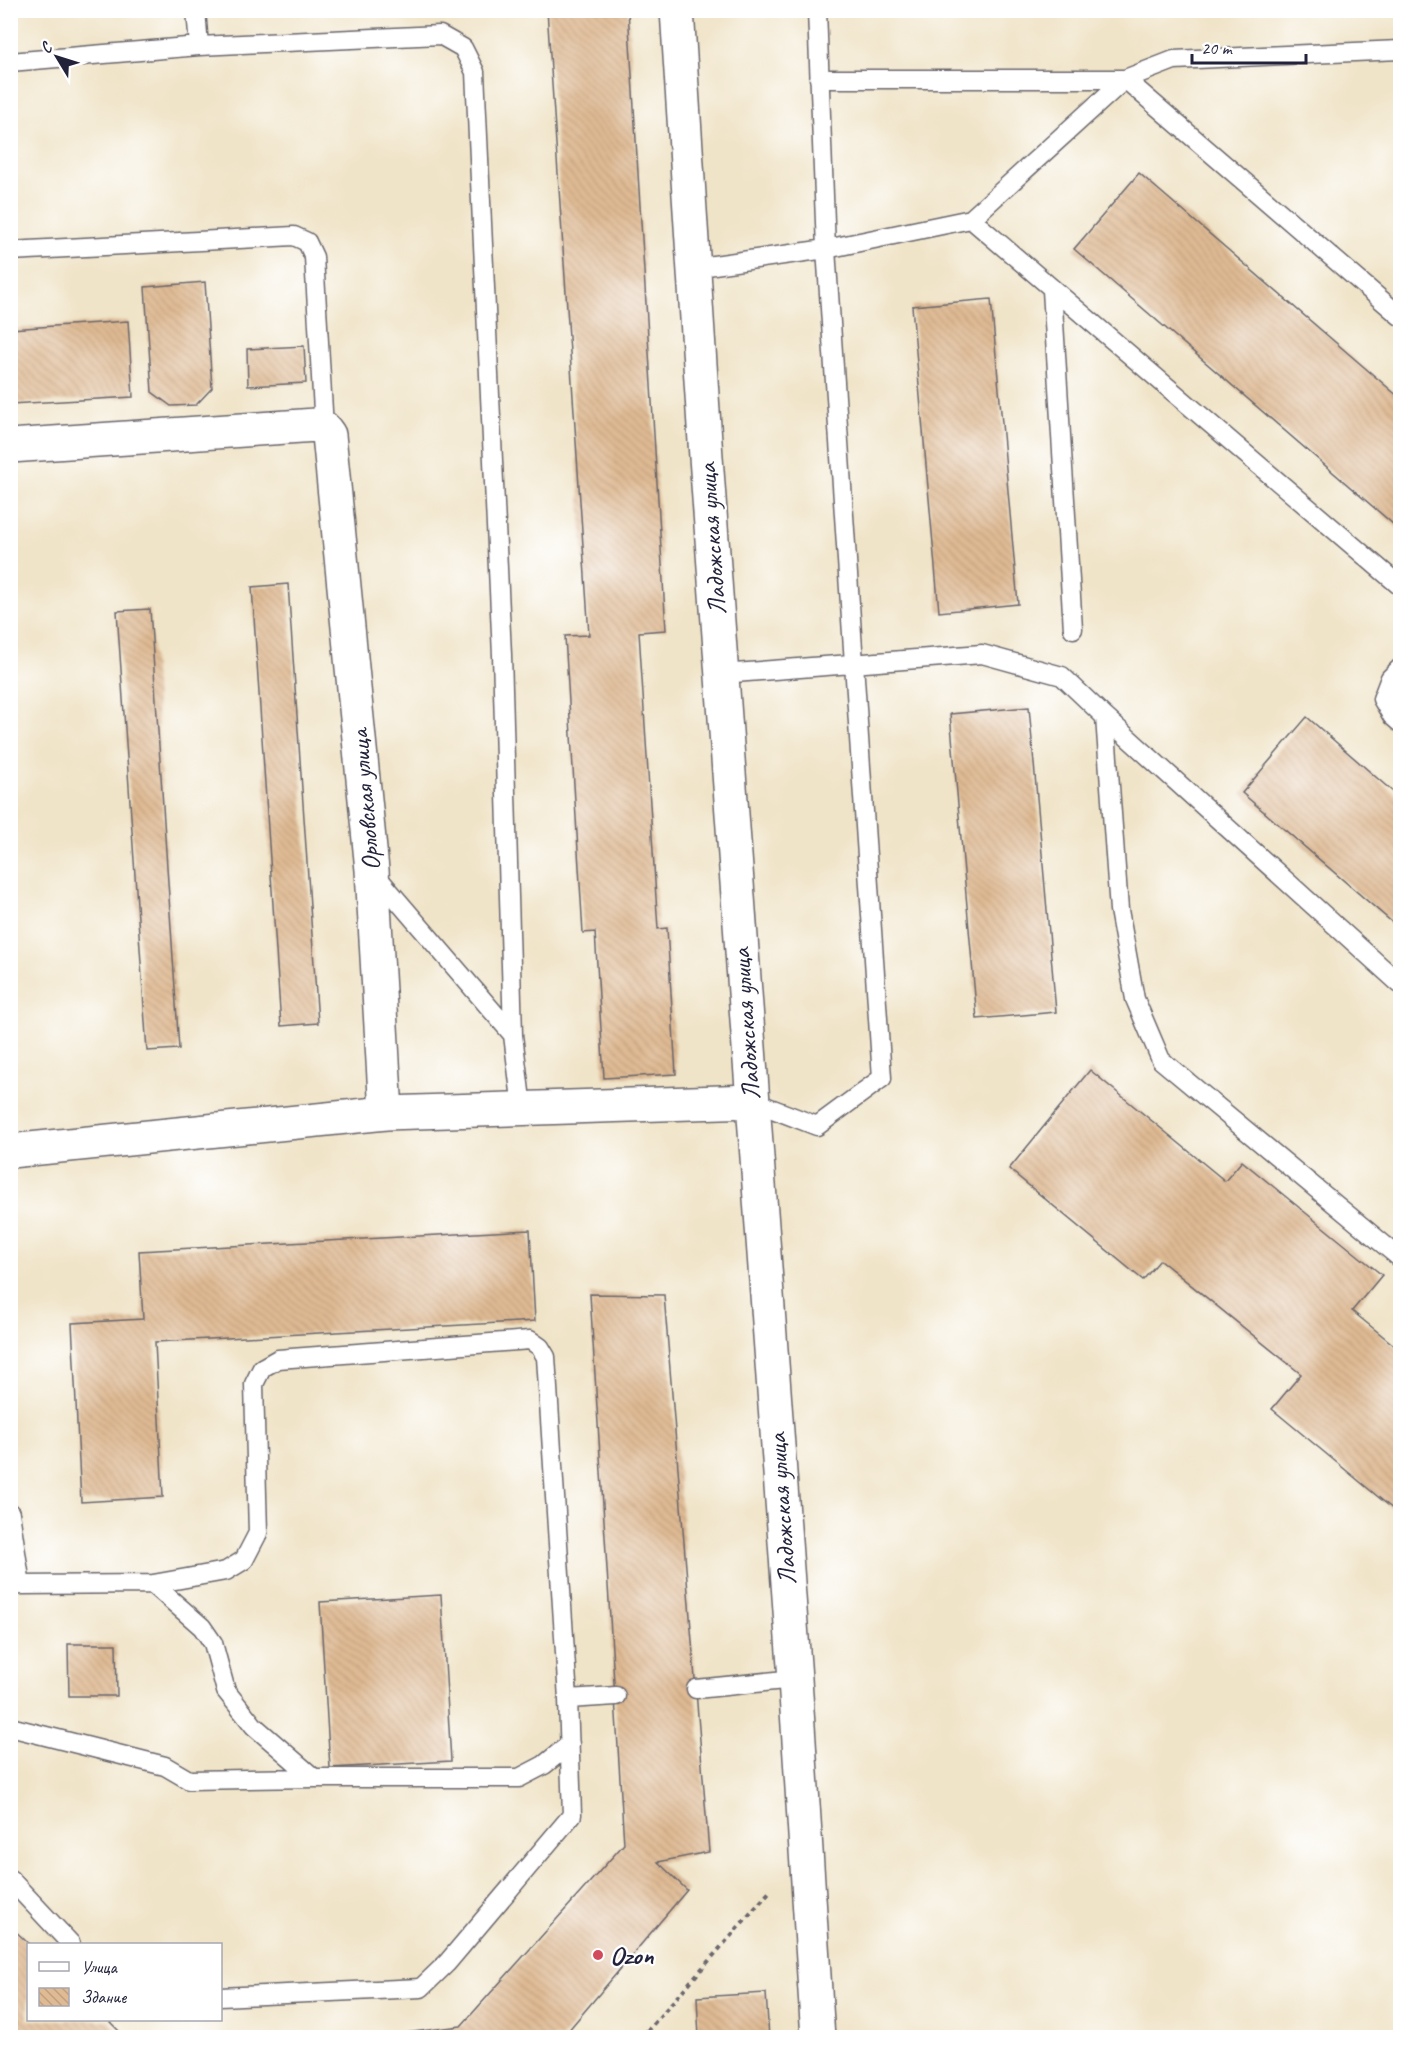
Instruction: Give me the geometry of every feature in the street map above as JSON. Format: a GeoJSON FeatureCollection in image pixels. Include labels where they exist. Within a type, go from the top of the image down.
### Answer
{"type":"FeatureCollection","features":[{"type":"Feature","properties":{"kind":"main road","name":"Ладожская улица"},"geometry":{"type":"LineString","coordinates":[[677,10],[693,268],[795,1679],[818,2037]]}},
{"type":"Feature","properties":{"kind":"main road"},"geometry":{"type":"LineString","coordinates":[[10,446],[316,425],[324,428]]}},
{"type":"Feature","properties":{"kind":"main road","name":"Орловская улица"},"geometry":{"type":"LineString","coordinates":[[324,428],[329,435],[372,870],[386,1113]]}},
{"type":"Feature","properties":{"kind":"main road"},"geometry":{"type":"LineString","coordinates":[[10,1152],[386,1113],[752,1101]]}},
{"type":"Feature","properties":{"kind":"lane"},"geometry":{"type":"LineString","coordinates":[[196,10],[199,46]]}},
{"type":"Feature","properties":{"kind":"lane"},"geometry":{"type":"LineString","coordinates":[[752,1101],[816,1126],[882,1078],[826,249],[817,10]]}},
{"type":"Feature","properties":{"kind":"lane"},"geometry":{"type":"LineString","coordinates":[[10,62],[199,46],[440,35],[464,48],[475,72],[502,655],[513,1035],[522,1108]]}},
{"type":"Feature","properties":{"kind":"lane"},"geometry":{"type":"LineString","coordinates":[[693,268],[826,249],[971,219],[1125,79],[1174,60],[1401,50]]}},
{"type":"Feature","properties":{"kind":"lane"},"geometry":{"type":"LineString","coordinates":[[819,79],[1125,79],[1401,316]]}},
{"type":"Feature","properties":{"kind":"lane"},"geometry":{"type":"LineString","coordinates":[[971,219],[1401,586]]}},
{"type":"Feature","properties":{"kind":"lane"},"geometry":{"type":"LineString","coordinates":[[10,252],[294,236],[307,242],[314,257],[324,428]]}},
{"type":"Feature","properties":{"kind":"lane"},"geometry":{"type":"LineString","coordinates":[[1052,290],[1073,629]]}},
{"type":"Feature","properties":{"kind":"lane"},"geometry":{"type":"LineString","coordinates":[[722,674],[982,654],[1062,676],[1401,984]]}},
{"type":"Feature","properties":{"kind":"lane"},"geometry":{"type":"LineString","coordinates":[[1401,668],[1390,678],[1382,699],[1392,716],[1401,723]]}},
{"type":"Feature","properties":{"kind":"lane"},"geometry":{"type":"LineString","coordinates":[[1105,717],[1119,910],[1135,999],[1161,1060],[1401,1258]]}},
{"type":"Feature","properties":{"kind":"lane"},"geometry":{"type":"LineString","coordinates":[[372,870],[513,1035]]}},
{"type":"Feature","properties":{"kind":"lane"},"geometry":{"type":"LineString","coordinates":[[10,1513],[16,1585],[153,1584],[226,1571],[244,1560],[258,1533],[254,1384],[262,1368],[278,1359],[530,1340],[540,1347],[546,1357],[568,1699],[572,1815],[447,1963],[421,1988],[222,1997]]}},
{"type":"Feature","properties":{"kind":"lane"},"geometry":{"type":"LineString","coordinates":[[153,1584],[202,1627],[213,1643],[226,1691],[254,1726],[314,1778]]}},
{"type":"Feature","properties":{"kind":"lane"},"geometry":{"type":"LineString","coordinates":[[696,1689],[795,1679]]}},
{"type":"Feature","properties":{"kind":"lane"},"geometry":{"type":"LineString","coordinates":[[568,1699],[616,1696]]}},
{"type":"Feature","properties":{"kind":"lane"},"geometry":{"type":"LineString","coordinates":[[10,1727],[165,1766],[189,1780],[519,1778],[544,1765],[570,1744]]}},
{"type":"Feature","properties":{"kind":"lane"},"geometry":{"type":"LineString","coordinates":[[10,1879],[70,1943]]}},
{"type":"Feature","properties":{"kind":"path"},"geometry":{"type":"LineString","coordinates":[[641,2037],[805,1851]]}},
{"type":"Feature","properties":{"kind":"building"},"geometry":{"type":"Polygon","coordinates":[[[547,10],[628,10],[666,630],[639,632],[658,929],[667,928],[676,1074],[604,1078],[595,932],[583,933],[565,636],[589,635],[547,10]]]}},
{"type":"Feature","properties":{"kind":"building"},"geometry":{"type":"Polygon","coordinates":[[[1139,173],[1400,398],[1400,530],[1074,249],[1139,173]]]}},
{"type":"Feature","properties":{"kind":"building"},"geometry":{"type":"Polygon","coordinates":[[[205,282],[212,388],[196,405],[171,406],[152,392],[145,287],[205,282]]]}},
{"type":"Feature","properties":{"kind":"building"},"geometry":{"type":"Polygon","coordinates":[[[991,299],[1018,604],[939,612],[912,306],[991,299]]]}},
{"type":"Feature","properties":{"kind":"building"},"geometry":{"type":"Polygon","coordinates":[[[128,321],[133,397],[10,404],[10,329],[128,321]]]}},
{"type":"Feature","properties":{"kind":"building"},"geometry":{"type":"Polygon","coordinates":[[[304,346],[306,383],[248,386],[247,349],[304,346]]]}},
{"type":"Feature","properties":{"kind":"building"},"geometry":{"type":"Polygon","coordinates":[[[288,584],[318,1023],[281,1026],[252,587],[288,584]]]}},
{"type":"Feature","properties":{"kind":"building"},"geometry":{"type":"Polygon","coordinates":[[[150,609],[179,1049],[147,1051],[117,611],[150,609]]]}},
{"type":"Feature","properties":{"kind":"building"},"geometry":{"type":"Polygon","coordinates":[[[1029,707],[1056,1012],[977,1019],[950,714],[1029,707]]]}},
{"type":"Feature","properties":{"kind":"building"},"geometry":{"type":"Polygon","coordinates":[[[1307,717],[1400,798],[1400,929],[1242,793],[1307,717]]]}},
{"type":"Feature","properties":{"kind":"building"},"geometry":{"type":"Polygon","coordinates":[[[1090,1070],[1225,1181],[1242,1161],[1382,1275],[1352,1311],[1400,1350],[1400,1515],[1272,1409],[1301,1374],[1160,1260],[1143,1280],[1009,1169],[1090,1070]]]}},
{"type":"Feature","properties":{"kind":"building"},"geometry":{"type":"Polygon","coordinates":[[[530,1230],[535,1321],[155,1342],[163,1497],[81,1502],[72,1323],[143,1319],[139,1251],[530,1230]]]}},
{"type":"Feature","properties":{"kind":"building"},"geometry":{"type":"Polygon","coordinates":[[[590,1294],[664,1295],[709,1852],[658,1862],[687,1890],[562,2038],[365,2038],[461,2026],[624,1844],[590,1294]]]}},
{"type":"Feature","properties":{"kind":"building"},"geometry":{"type":"Polygon","coordinates":[[[441,1595],[451,1761],[330,1768],[320,1602],[441,1595]]]}},
{"type":"Feature","properties":{"kind":"building"},"geometry":{"type":"Polygon","coordinates":[[[68,1644],[116,1644],[117,1696],[69,1696],[68,1644]]]}},
{"type":"Feature","properties":{"kind":"building"},"geometry":{"type":"Polygon","coordinates":[[[10,1926],[28,1943],[27,2021],[109,2021],[126,2038],[13,2038],[10,1926]]]}},
{"type":"Feature","properties":{"kind":"building"},"geometry":{"type":"Polygon","coordinates":[[[766,1993],[769,2038],[699,2038],[697,1997],[766,1993]]]}},
{"type":"Feature","properties":{"kind":"place","name":"Ozon"},"geometry":{"type":"Point","coordinates":[598,1955]}}]}
